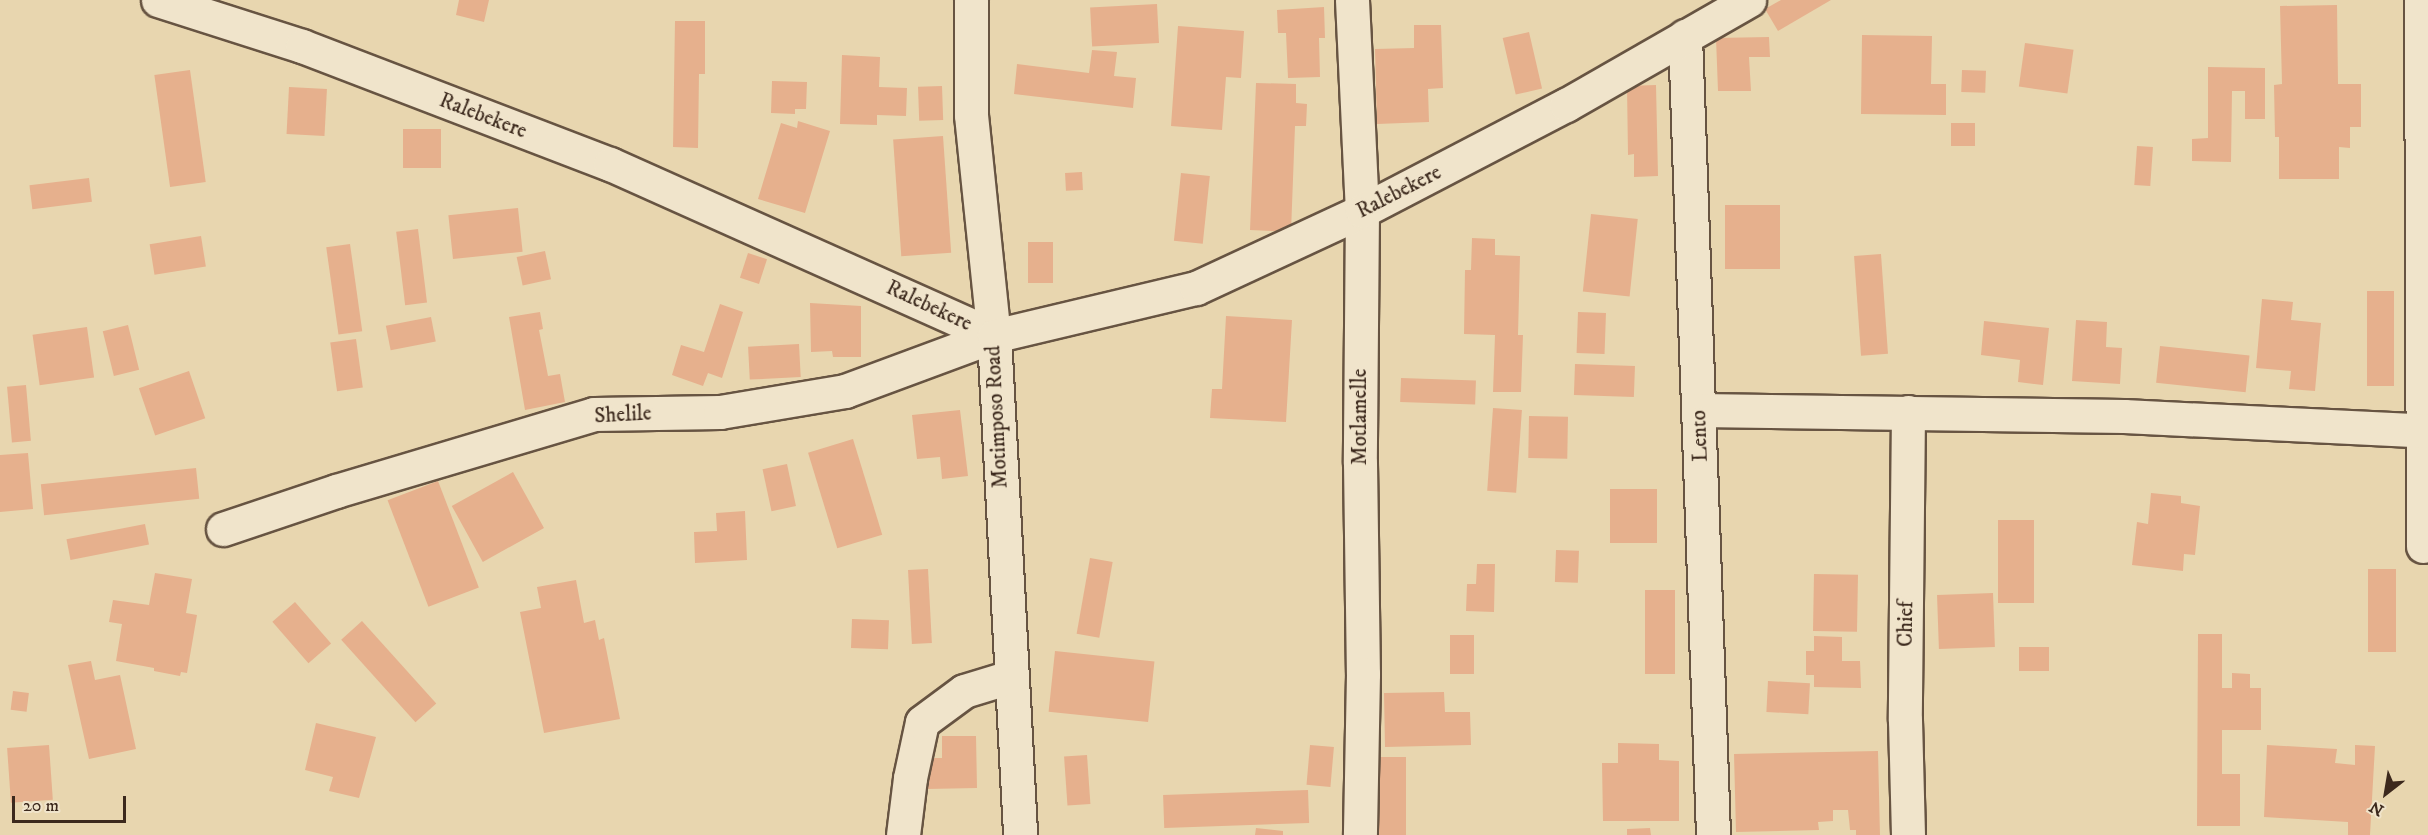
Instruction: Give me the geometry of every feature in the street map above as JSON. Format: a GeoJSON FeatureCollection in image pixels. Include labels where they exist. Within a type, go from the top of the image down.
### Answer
{"type":"FeatureCollection","features":[{"type":"Feature","properties":{"kind":"street","name":"Ralebekere"},"geometry":{"type":"LineString","coordinates":[[158,0],[302,46],[610,165],[993,336],[1196,288],[1362,211],[1566,105],[1749,0]]}},
{"type":"Feature","properties":{"kind":"street","name":"Motimposo Road"},"geometry":{"type":"LineString","coordinates":[[971,0],[971,116],[993,336],[1020,835]]}},
{"type":"Feature","properties":{"kind":"street","name":"Motlamelle"},"geometry":{"type":"LineString","coordinates":[[1352,0],[1362,211],[1360,463],[1363,674],[1360,835]]}},
{"type":"Feature","properties":{"kind":"street"},"geometry":{"type":"LineString","coordinates":[[2421,0],[2426,430],[2422,546]]}},
{"type":"Feature","properties":{"kind":"street","name":"Lento"},"geometry":{"type":"LineString","coordinates":[[1685,36],[1713,835]]}},
{"type":"Feature","properties":{"kind":"street","name":"Shelile"},"geometry":{"type":"LineString","coordinates":[[223,529],[336,491],[594,414],[720,412],[845,391],[993,336]]}},
{"type":"Feature","properties":{"kind":"street"},"geometry":{"type":"LineString","coordinates":[[1699,410],[2124,416],[2426,430]]}},
{"type":"Feature","properties":{"kind":"street","name":"Chief"},"geometry":{"type":"LineString","coordinates":[[1908,412],[1905,720],[1908,835]]}},
{"type":"Feature","properties":{"kind":"street"},"geometry":{"type":"LineString","coordinates":[[903,835],[910,778],[922,722],[964,691],[1010,677]]}},
{"type":"Feature","properties":{"kind":"building"},"geometry":{"type":"Polygon","coordinates":[[[459,0],[489,0],[484,22],[456,15],[459,0]]]}},
{"type":"Feature","properties":{"kind":"building"},"geometry":{"type":"Polygon","coordinates":[[[1781,0],[1831,0],[1778,31],[1765,9],[1781,0]]]}},
{"type":"Feature","properties":{"kind":"building"},"geometry":{"type":"Polygon","coordinates":[[[1157,4],[1159,43],[1092,46],[1090,8],[1157,4]]]}},
{"type":"Feature","properties":{"kind":"building"},"geometry":{"type":"Polygon","coordinates":[[[2337,5],[2338,84],[2361,84],[2361,127],[2350,127],[2350,148],[2339,147],[2339,179],[2279,179],[2279,137],[2275,137],[2274,85],[2282,84],[2280,6],[2337,5]]]}},
{"type":"Feature","properties":{"kind":"building"},"geometry":{"type":"Polygon","coordinates":[[[1324,7],[1325,38],[1319,38],[1320,77],[1288,78],[1286,33],[1278,33],[1277,10],[1324,7]]]}},
{"type":"Feature","properties":{"kind":"building"},"geometry":{"type":"Polygon","coordinates":[[[675,21],[705,21],[705,74],[699,74],[698,148],[673,147],[675,21]]]}},
{"type":"Feature","properties":{"kind":"building"},"geometry":{"type":"Polygon","coordinates":[[[1414,25],[1441,25],[1443,88],[1428,89],[1429,122],[1377,124],[1375,49],[1414,48],[1414,25]]]}},
{"type":"Feature","properties":{"kind":"building"},"geometry":{"type":"Polygon","coordinates":[[[1178,26],[1244,31],[1241,78],[1226,77],[1222,130],[1171,126],[1178,26]]]}},
{"type":"Feature","properties":{"kind":"building"},"geometry":{"type":"Polygon","coordinates":[[[1529,32],[1542,89],[1516,95],[1503,38],[1529,32]]]}},
{"type":"Feature","properties":{"kind":"building"},"geometry":{"type":"Polygon","coordinates":[[[1862,35],[1932,36],[1931,84],[1946,84],[1946,115],[1861,114],[1862,35]]]}},
{"type":"Feature","properties":{"kind":"building"},"geometry":{"type":"Polygon","coordinates":[[[1769,37],[1770,57],[1749,57],[1751,91],[1718,91],[1716,38],[1769,37]]]}},
{"type":"Feature","properties":{"kind":"building"},"geometry":{"type":"Polygon","coordinates":[[[2025,43],[2074,50],[2067,93],[2019,87],[2025,43]]]}},
{"type":"Feature","properties":{"kind":"building"},"geometry":{"type":"Polygon","coordinates":[[[1092,50],[1117,52],[1114,76],[1136,78],[1133,108],[1014,94],[1017,64],[1089,73],[1092,50]]]}},
{"type":"Feature","properties":{"kind":"building"},"geometry":{"type":"Polygon","coordinates":[[[842,55],[880,57],[879,87],[907,88],[906,116],[877,115],[877,125],[840,124],[842,55]]]}},
{"type":"Feature","properties":{"kind":"building"},"geometry":{"type":"Polygon","coordinates":[[[2208,67],[2265,68],[2265,119],[2245,119],[2245,91],[2232,91],[2231,162],[2192,161],[2192,139],[2208,138],[2208,67]]]}},
{"type":"Feature","properties":{"kind":"building"},"geometry":{"type":"Polygon","coordinates":[[[190,70],[206,182],[170,187],[154,75],[190,70]]]}},
{"type":"Feature","properties":{"kind":"building"},"geometry":{"type":"Polygon","coordinates":[[[1962,70],[1986,71],[1985,93],[1961,92],[1962,70]]]}},
{"type":"Feature","properties":{"kind":"building"},"geometry":{"type":"Polygon","coordinates":[[[772,81],[807,82],[806,109],[795,109],[795,114],[771,113],[772,81]]]}},
{"type":"Feature","properties":{"kind":"building"},"geometry":{"type":"Polygon","coordinates":[[[1256,83],[1296,84],[1296,103],[1307,104],[1306,126],[1295,126],[1291,232],[1250,230],[1256,83]]]}},
{"type":"Feature","properties":{"kind":"building"},"geometry":{"type":"Polygon","coordinates":[[[1656,85],[1658,176],[1634,177],[1634,154],[1628,155],[1627,86],[1656,85]]]}},
{"type":"Feature","properties":{"kind":"building"},"geometry":{"type":"Polygon","coordinates":[[[942,86],[943,120],[919,121],[918,87],[942,86]]]}},
{"type":"Feature","properties":{"kind":"building"},"geometry":{"type":"Polygon","coordinates":[[[289,87],[327,89],[324,136],[287,134],[289,87]]]}},
{"type":"Feature","properties":{"kind":"building"},"geometry":{"type":"Polygon","coordinates":[[[798,121],[830,131],[805,213],[758,199],[781,123],[797,128],[798,121]]]}},
{"type":"Feature","properties":{"kind":"building"},"geometry":{"type":"Polygon","coordinates":[[[1951,123],[1975,123],[1975,146],[1951,146],[1951,123]]]}},
{"type":"Feature","properties":{"kind":"building"},"geometry":{"type":"Polygon","coordinates":[[[403,129],[441,129],[441,168],[403,168],[403,129]]]}},
{"type":"Feature","properties":{"kind":"building"},"geometry":{"type":"Polygon","coordinates":[[[943,136],[951,253],[901,256],[893,139],[943,136]]]}},
{"type":"Feature","properties":{"kind":"building"},"geometry":{"type":"Polygon","coordinates":[[[2137,146],[2153,147],[2150,186],[2134,185],[2137,146]]]}},
{"type":"Feature","properties":{"kind":"building"},"geometry":{"type":"Polygon","coordinates":[[[1082,172],[1083,190],[1066,191],[1065,173],[1082,172]]]}},
{"type":"Feature","properties":{"kind":"building"},"geometry":{"type":"Polygon","coordinates":[[[1181,173],[1210,176],[1203,244],[1174,241],[1181,173]]]}},
{"type":"Feature","properties":{"kind":"building"},"geometry":{"type":"Polygon","coordinates":[[[89,178],[92,202],[32,209],[29,185],[89,178]]]}},
{"type":"Feature","properties":{"kind":"building"},"geometry":{"type":"Polygon","coordinates":[[[1725,205],[1780,205],[1780,269],[1725,269],[1725,205]]]}},
{"type":"Feature","properties":{"kind":"building"},"geometry":{"type":"Polygon","coordinates":[[[518,208],[523,252],[453,259],[448,215],[518,208]]]}},
{"type":"Feature","properties":{"kind":"building"},"geometry":{"type":"Polygon","coordinates":[[[1591,214],[1638,219],[1630,296],[1583,292],[1591,214]]]}},
{"type":"Feature","properties":{"kind":"building"},"geometry":{"type":"Polygon","coordinates":[[[418,229],[427,302],[405,305],[396,232],[418,229]]]}},
{"type":"Feature","properties":{"kind":"building"},"geometry":{"type":"Polygon","coordinates":[[[201,236],[206,267],[154,275],[150,244],[201,236]]]}},
{"type":"Feature","properties":{"kind":"building"},"geometry":{"type":"Polygon","coordinates":[[[1472,238],[1495,239],[1495,255],[1520,256],[1518,335],[1523,335],[1521,392],[1493,392],[1495,335],[1464,334],[1465,270],[1471,270],[1472,238]]]}},
{"type":"Feature","properties":{"kind":"building"},"geometry":{"type":"Polygon","coordinates":[[[1028,242],[1053,242],[1053,283],[1028,283],[1028,242]]]}},
{"type":"Feature","properties":{"kind":"building"},"geometry":{"type":"Polygon","coordinates":[[[350,244],[362,331],[338,334],[326,247],[350,244]]]}},
{"type":"Feature","properties":{"kind":"building"},"geometry":{"type":"Polygon","coordinates":[[[545,251],[551,279],[523,285],[517,257],[545,251]]]}},
{"type":"Feature","properties":{"kind":"building"},"geometry":{"type":"Polygon","coordinates":[[[748,253],[767,259],[759,284],[740,278],[748,253]]]}},
{"type":"Feature","properties":{"kind":"building"},"geometry":{"type":"Polygon","coordinates":[[[1881,254],[1888,354],[1861,356],[1854,256],[1881,254]]]}},
{"type":"Feature","properties":{"kind":"building"},"geometry":{"type":"Polygon","coordinates":[[[2367,291],[2394,291],[2394,386],[2367,386],[2367,291]]]}},
{"type":"Feature","properties":{"kind":"building"},"geometry":{"type":"Polygon","coordinates":[[[2262,299],[2293,302],[2291,320],[2321,323],[2315,391],[2289,389],[2291,371],[2256,368],[2262,299]]]}},
{"type":"Feature","properties":{"kind":"building"},"geometry":{"type":"Polygon","coordinates":[[[810,303],[861,306],[861,357],[833,357],[832,351],[811,352],[810,303]]]}},
{"type":"Feature","properties":{"kind":"building"},"geometry":{"type":"Polygon","coordinates":[[[720,304],[743,312],[722,378],[708,373],[703,386],[672,375],[681,345],[704,352],[720,304]]]}},
{"type":"Feature","properties":{"kind":"building"},"geometry":{"type":"Polygon","coordinates":[[[540,312],[543,329],[539,330],[548,376],[560,374],[565,402],[525,410],[509,317],[540,312]]]}},
{"type":"Feature","properties":{"kind":"building"},"geometry":{"type":"Polygon","coordinates":[[[1578,312],[1606,313],[1605,354],[1577,353],[1578,312]]]}},
{"type":"Feature","properties":{"kind":"building"},"geometry":{"type":"Polygon","coordinates":[[[1226,316],[1292,320],[1286,422],[1210,418],[1212,389],[1222,389],[1226,316]]]}},
{"type":"Feature","properties":{"kind":"building"},"geometry":{"type":"Polygon","coordinates":[[[431,317],[436,342],[391,350],[386,326],[431,317]]]}},
{"type":"Feature","properties":{"kind":"building"},"geometry":{"type":"Polygon","coordinates":[[[2076,320],[2107,322],[2106,347],[2122,348],[2120,384],[2072,381],[2076,320]]]}},
{"type":"Feature","properties":{"kind":"building"},"geometry":{"type":"Polygon","coordinates":[[[1984,321],[2049,328],[2043,385],[2018,382],[2020,360],[1981,355],[1984,321]]]}},
{"type":"Feature","properties":{"kind":"building"},"geometry":{"type":"Polygon","coordinates":[[[128,325],[139,370],[114,376],[103,331],[128,325]]]}},
{"type":"Feature","properties":{"kind":"building"},"geometry":{"type":"Polygon","coordinates":[[[87,327],[94,378],[40,385],[33,335],[87,327]]]}},
{"type":"Feature","properties":{"kind":"building"},"geometry":{"type":"Polygon","coordinates":[[[356,339],[363,388],[337,391],[330,343],[356,339]]]}},
{"type":"Feature","properties":{"kind":"building"},"geometry":{"type":"Polygon","coordinates":[[[799,344],[801,377],[750,380],[748,347],[799,344]]]}},
{"type":"Feature","properties":{"kind":"building"},"geometry":{"type":"Polygon","coordinates":[[[2160,346],[2250,355],[2246,392],[2156,383],[2160,346]]]}},
{"type":"Feature","properties":{"kind":"building"},"geometry":{"type":"Polygon","coordinates":[[[1575,364],[1635,366],[1634,397],[1574,395],[1575,364]]]}},
{"type":"Feature","properties":{"kind":"building"},"geometry":{"type":"Polygon","coordinates":[[[189,371],[205,418],[155,436],[139,388],[189,371]]]}},
{"type":"Feature","properties":{"kind":"building"},"geometry":{"type":"Polygon","coordinates":[[[1401,378],[1476,381],[1475,405],[1400,402],[1401,378]]]}},
{"type":"Feature","properties":{"kind":"building"},"geometry":{"type":"Polygon","coordinates":[[[26,385],[31,441],[12,442],[7,387],[26,385]]]}},
{"type":"Feature","properties":{"kind":"building"},"geometry":{"type":"Polygon","coordinates":[[[1493,408],[1522,410],[1516,493],[1487,491],[1493,408]]]}},
{"type":"Feature","properties":{"kind":"building"},"geometry":{"type":"Polygon","coordinates":[[[960,410],[968,476],[942,479],[940,457],[917,459],[912,415],[960,410]]]}},
{"type":"Feature","properties":{"kind":"building"},"geometry":{"type":"Polygon","coordinates":[[[1529,416],[1568,417],[1567,459],[1528,458],[1529,416]]]}},
{"type":"Feature","properties":{"kind":"building"},"geometry":{"type":"Polygon","coordinates":[[[853,439],[882,535],[837,548],[808,453],[853,439]]]}},
{"type":"Feature","properties":{"kind":"building"},"geometry":{"type":"Polygon","coordinates":[[[28,453],[33,509],[0,512],[0,455],[28,453]]]}},
{"type":"Feature","properties":{"kind":"building"},"geometry":{"type":"Polygon","coordinates":[[[787,464],[796,506],[771,511],[763,469],[787,464]]]}},
{"type":"Feature","properties":{"kind":"building"},"geometry":{"type":"Polygon","coordinates":[[[196,468],[199,499],[44,515],[41,484],[196,468]]]}},
{"type":"Feature","properties":{"kind":"building"},"geometry":{"type":"Polygon","coordinates":[[[513,472],[544,528],[483,562],[452,506],[513,472]]]}},
{"type":"Feature","properties":{"kind":"building"},"geometry":{"type":"Polygon","coordinates":[[[438,481],[479,587],[428,607],[388,500],[438,481]]]}},
{"type":"Feature","properties":{"kind":"building"},"geometry":{"type":"Polygon","coordinates":[[[1610,489],[1657,489],[1657,543],[1610,543],[1610,489]]]}},
{"type":"Feature","properties":{"kind":"building"},"geometry":{"type":"Polygon","coordinates":[[[2151,493],[2181,496],[2181,503],[2200,506],[2195,555],[2184,554],[2183,571],[2132,565],[2137,522],[2148,524],[2151,493]]]}},
{"type":"Feature","properties":{"kind":"building"},"geometry":{"type":"Polygon","coordinates":[[[745,511],[747,560],[695,563],[694,532],[717,531],[716,513],[745,511]]]}},
{"type":"Feature","properties":{"kind":"building"},"geometry":{"type":"Polygon","coordinates":[[[1998,520],[2034,520],[2034,603],[1998,603],[1998,520]]]}},
{"type":"Feature","properties":{"kind":"building"},"geometry":{"type":"Polygon","coordinates":[[[145,524],[149,545],[70,560],[66,539],[145,524]]]}},
{"type":"Feature","properties":{"kind":"building"},"geometry":{"type":"Polygon","coordinates":[[[1556,550],[1579,551],[1578,583],[1555,582],[1556,550]]]}},
{"type":"Feature","properties":{"kind":"building"},"geometry":{"type":"Polygon","coordinates":[[[1090,558],[1113,562],[1099,638],[1077,634],[1090,558]]]}},
{"type":"Feature","properties":{"kind":"building"},"geometry":{"type":"Polygon","coordinates":[[[1477,564],[1495,564],[1494,612],[1466,611],[1467,584],[1476,584],[1477,564]]]}},
{"type":"Feature","properties":{"kind":"building"},"geometry":{"type":"Polygon","coordinates":[[[928,569],[932,643],[912,644],[908,570],[928,569]]]}},
{"type":"Feature","properties":{"kind":"building"},"geometry":{"type":"Polygon","coordinates":[[[2368,569],[2396,569],[2396,652],[2368,652],[2368,569]]]}},
{"type":"Feature","properties":{"kind":"building"},"geometry":{"type":"Polygon","coordinates":[[[155,573],[192,579],[186,613],[197,615],[187,673],[181,672],[180,676],[154,671],[154,668],[116,661],[122,624],[109,622],[113,600],[149,605],[155,573]]]}},
{"type":"Feature","properties":{"kind":"building"},"geometry":{"type":"Polygon","coordinates":[[[1814,574],[1858,575],[1857,632],[1813,631],[1814,574]]]}},
{"type":"Feature","properties":{"kind":"building"},"geometry":{"type":"Polygon","coordinates":[[[576,580],[584,623],[595,620],[599,640],[604,638],[620,719],[544,733],[520,612],[541,608],[537,587],[576,580]]]}},
{"type":"Feature","properties":{"kind":"building"},"geometry":{"type":"Polygon","coordinates":[[[1645,590],[1675,590],[1675,674],[1645,674],[1645,590]]]}},
{"type":"Feature","properties":{"kind":"building"},"geometry":{"type":"Polygon","coordinates":[[[1993,593],[1995,647],[1939,649],[1937,595],[1993,593]]]}},
{"type":"Feature","properties":{"kind":"building"},"geometry":{"type":"Polygon","coordinates":[[[295,602],[331,644],[308,663],[272,622],[295,602]]]}},
{"type":"Feature","properties":{"kind":"building"},"geometry":{"type":"Polygon","coordinates":[[[852,619],[889,620],[888,649],[851,648],[852,619]]]}},
{"type":"Feature","properties":{"kind":"building"},"geometry":{"type":"Polygon","coordinates":[[[362,621],[436,703],[415,722],[341,640],[362,621]]]}},
{"type":"Feature","properties":{"kind":"building"},"geometry":{"type":"Polygon","coordinates":[[[2198,634],[2222,634],[2222,688],[2232,688],[2232,673],[2250,674],[2250,688],[2261,688],[2261,730],[2222,730],[2222,774],[2240,774],[2240,826],[2197,826],[2198,634]]]}},
{"type":"Feature","properties":{"kind":"building"},"geometry":{"type":"Polygon","coordinates":[[[1450,635],[1474,635],[1474,674],[1450,674],[1450,635]]]}},
{"type":"Feature","properties":{"kind":"building"},"geometry":{"type":"Polygon","coordinates":[[[1814,636],[1842,637],[1842,661],[1860,661],[1861,688],[1814,687],[1814,675],[1806,675],[1806,651],[1814,651],[1814,636]]]}},
{"type":"Feature","properties":{"kind":"building"},"geometry":{"type":"Polygon","coordinates":[[[2019,647],[2049,647],[2049,671],[2019,671],[2019,647]]]}},
{"type":"Feature","properties":{"kind":"building"},"geometry":{"type":"Polygon","coordinates":[[[1055,651],[1154,661],[1148,722],[1049,712],[1055,651]]]}},
{"type":"Feature","properties":{"kind":"building"},"geometry":{"type":"Polygon","coordinates":[[[91,661],[95,680],[120,675],[136,749],[89,759],[68,665],[91,661]]]}},
{"type":"Feature","properties":{"kind":"building"},"geometry":{"type":"Polygon","coordinates":[[[1768,681],[1810,683],[1808,714],[1766,712],[1768,681]]]}},
{"type":"Feature","properties":{"kind":"building"},"geometry":{"type":"Polygon","coordinates":[[[13,691],[29,693],[27,712],[11,710],[13,691]]]}},
{"type":"Feature","properties":{"kind":"building"},"geometry":{"type":"Polygon","coordinates":[[[1444,692],[1445,712],[1470,712],[1471,745],[1385,747],[1384,693],[1444,692]]]}},
{"type":"Feature","properties":{"kind":"building"},"geometry":{"type":"Polygon","coordinates":[[[316,723],[376,737],[359,798],[329,791],[333,777],[305,770],[316,723]]]}},
{"type":"Feature","properties":{"kind":"building"},"geometry":{"type":"Polygon","coordinates":[[[942,736],[976,736],[977,788],[927,789],[927,758],[942,758],[942,736]]]}},
{"type":"Feature","properties":{"kind":"building"},"geometry":{"type":"Polygon","coordinates":[[[1618,743],[1659,744],[1659,760],[1679,761],[1679,821],[1603,821],[1602,763],[1618,763],[1618,743]]]}},
{"type":"Feature","properties":{"kind":"building"},"geometry":{"type":"Polygon","coordinates":[[[49,745],[53,800],[11,803],[7,748],[49,745]]]}},
{"type":"Feature","properties":{"kind":"building"},"geometry":{"type":"Polygon","coordinates":[[[1310,745],[1334,747],[1330,787],[1307,785],[1310,745]]]}},
{"type":"Feature","properties":{"kind":"building"},"geometry":{"type":"Polygon","coordinates":[[[2267,745],[2337,749],[2335,763],[2355,765],[2355,745],[2375,746],[2370,835],[2348,835],[2348,822],[2264,817],[2267,745]]]}},
{"type":"Feature","properties":{"kind":"building"},"geometry":{"type":"Polygon","coordinates":[[[1878,751],[1880,835],[1856,835],[1856,830],[1850,830],[1848,810],[1833,810],[1833,821],[1818,822],[1819,830],[1736,832],[1734,754],[1878,751]]]}},
{"type":"Feature","properties":{"kind":"building"},"geometry":{"type":"Polygon","coordinates":[[[1087,755],[1090,804],[1067,805],[1064,757],[1087,755]]]}},
{"type":"Feature","properties":{"kind":"building"},"geometry":{"type":"Polygon","coordinates":[[[1374,757],[1406,757],[1406,835],[1374,835],[1374,757]]]}},
{"type":"Feature","properties":{"kind":"building"},"geometry":{"type":"Polygon","coordinates":[[[1308,790],[1309,823],[1164,828],[1163,795],[1308,790]]]}},
{"type":"Feature","properties":{"kind":"building"},"geometry":{"type":"Polygon","coordinates":[[[1256,828],[1283,831],[1283,835],[1255,835],[1256,828]]]}},
{"type":"Feature","properties":{"kind":"building"},"geometry":{"type":"Polygon","coordinates":[[[1650,828],[1651,835],[1627,835],[1627,829],[1650,828]]]}}]}
